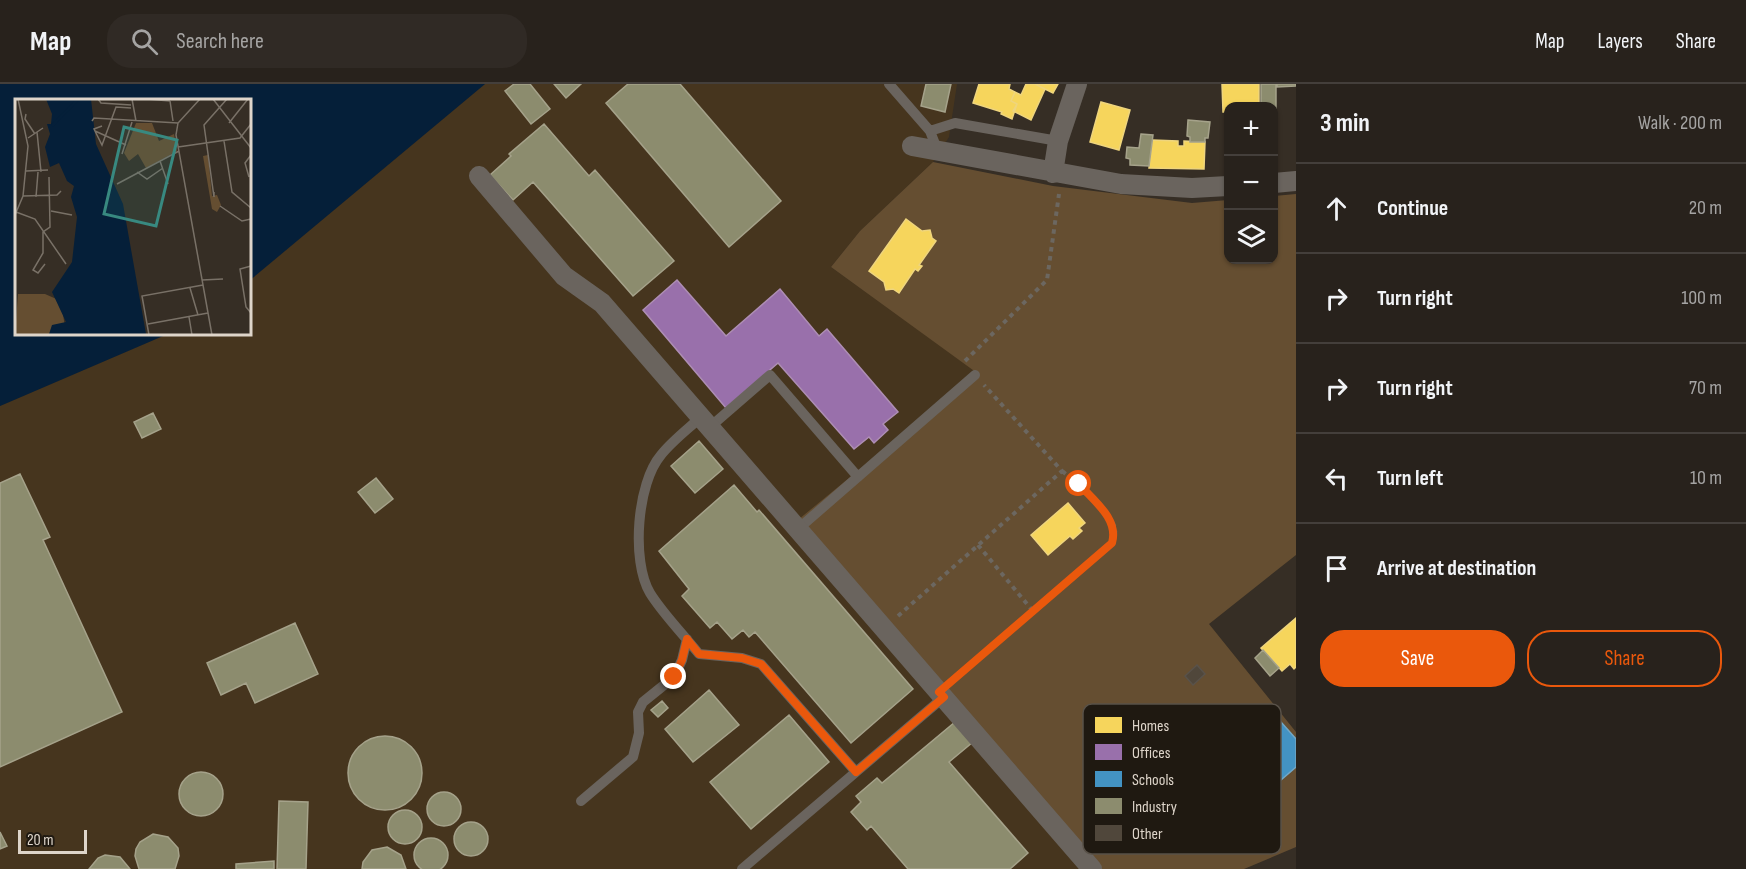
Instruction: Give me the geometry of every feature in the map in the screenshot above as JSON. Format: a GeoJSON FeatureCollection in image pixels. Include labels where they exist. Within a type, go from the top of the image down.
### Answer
{"type":"FeatureCollection","features":[{"type":"Feature","properties":{"kind":"street"},"geometry":{"type":"LineString","coordinates":[[1057,174],[1058,141],[1077,84]]}},
{"type":"Feature","properties":{"kind":"street"},"geometry":{"type":"LineString","coordinates":[[912,146],[934,140],[1057,174],[1121,184],[1192,188],[1224,186]]}},
{"type":"Feature","properties":{"kind":"street"},"geometry":{"type":"LineString","coordinates":[[479,176],[564,276],[602,303],[1092,869]]}},
{"type":"Feature","properties":{"kind":"street"},"geometry":{"type":"LineString","coordinates":[[1278,183],[1296,181]]}},
{"type":"Feature","properties":{"kind":"lane"},"geometry":{"type":"LineString","coordinates":[[889,84],[934,140],[955,123],[1058,141]]}},
{"type":"Feature","properties":{"kind":"lane"},"geometry":{"type":"LineString","coordinates":[[856,772],[761,664],[742,658],[699,654],[650,594],[643,578],[639,535],[643,502],[660,456],[770,375],[858,477]]}},
{"type":"Feature","properties":{"kind":"lane"},"geometry":{"type":"LineString","coordinates":[[798,529],[971,378]]}},
{"type":"Feature","properties":{"kind":"lane"},"geometry":{"type":"LineString","coordinates":[[581,801],[633,757],[639,733],[638,711],[643,702],[674,677],[682,660],[687,639]]}},
{"type":"Feature","properties":{"kind":"lane"},"geometry":{"type":"LineString","coordinates":[[742,869],[856,772],[941,694]]}},
{"type":"Feature","properties":{"kind":"path"},"geometry":{"type":"LineString","coordinates":[[941,694],[1032,610],[1112,543],[1116,531],[1113,523],[1079,484],[1062,471],[971,378],[956,369],[1047,280],[1057,174]]}},
{"type":"Feature","properties":{"kind":"path"},"geometry":{"type":"LineString","coordinates":[[884,628],[1062,471]]}},
{"type":"Feature","properties":{"kind":"path"},"geometry":{"type":"LineString","coordinates":[[978,545],[1032,610]]}},
{"type":"Feature","properties":{"kind":"shaded area"},"geometry":{"type":"Polygon","coordinates":[[[485,84],[957,84],[949,137],[933,162],[860,231],[831,267],[978,373],[1083,834],[1083,854],[1088,854],[1091,869],[0,869],[0,406],[168,334],[250,334],[250,280],[485,84]]]}},
{"type":"Feature","properties":{"kind":"shaded area"},"geometry":{"type":"Polygon","coordinates":[[[933,162],[1053,186],[1192,203],[1224,200],[1224,264],[1278,264],[1278,196],[1296,194],[1296,555],[1209,624],[1273,704],[1083,704],[1083,854],[1279,854],[1244,869],[1091,869],[793,524],[977,373],[831,267],[860,231],[933,162]]]}},
{"type":"Feature","properties":{"kind":"shaded area"},"geometry":{"type":"Polygon","coordinates":[[[1281,713],[1296,732],[1296,847],[1281,853],[1281,713]]]}},
{"type":"Feature","properties":{"kind":"water"},"geometry":{"type":"Polygon","coordinates":[[[0,84],[485,84],[250,280],[250,99],[15,99],[15,334],[168,334],[0,406],[0,84]]]}},
{"type":"Feature","properties":{"kind":"building: Homes"},"geometry":{"type":"Polygon","coordinates":[[[979,84],[1010,84],[1009,89],[1015,92],[1011,101],[1017,104],[1012,119],[1001,114],[1002,112],[973,103],[979,84]]]}},
{"type":"Feature","properties":{"kind":"building: Homes"},"geometry":{"type":"Polygon","coordinates":[[[1026,84],[1035,84],[1045,89],[1031,120],[1013,111],[1017,104],[1011,101],[1015,92],[1021,95],[1026,84]]]}},
{"type":"Feature","properties":{"kind":"building: Homes"},"geometry":{"type":"Polygon","coordinates":[[[1035,84],[1058,84],[1053,93],[1035,84]]]}},
{"type":"Feature","properties":{"kind":"building: Homes"},"geometry":{"type":"Polygon","coordinates":[[[1222,84],[1259,84],[1259,102],[1224,102],[1223,112],[1222,84]]]}},
{"type":"Feature","properties":{"kind":"building: Homes"},"geometry":{"type":"Polygon","coordinates":[[[1101,102],[1130,110],[1119,150],[1090,142],[1101,102]]]}},
{"type":"Feature","properties":{"kind":"building: Homes"},"geometry":{"type":"Polygon","coordinates":[[[1152,140],[1178,141],[1178,146],[1184,146],[1184,141],[1205,142],[1204,169],[1149,168],[1152,140]]]}},
{"type":"Feature","properties":{"kind":"building: Homes"},"geometry":{"type":"Polygon","coordinates":[[[906,219],[922,231],[930,230],[932,238],[936,241],[919,265],[922,266],[918,271],[915,269],[899,293],[893,289],[886,290],[884,282],[869,271],[906,219]]]}},
{"type":"Feature","properties":{"kind":"building: Homes"},"geometry":{"type":"Polygon","coordinates":[[[1068,503],[1085,523],[1079,528],[1082,531],[1073,539],[1070,536],[1048,555],[1031,535],[1068,503]]]}},
{"type":"Feature","properties":{"kind":"building: Homes"},"geometry":{"type":"Polygon","coordinates":[[[1296,618],[1296,667],[1294,669],[1290,664],[1282,671],[1261,648],[1296,618]]]}},
{"type":"Feature","properties":{"kind":"building: Offices"},"geometry":{"type":"Polygon","coordinates":[[[677,280],[726,336],[780,289],[819,336],[827,329],[898,412],[883,424],[888,430],[874,443],[869,437],[854,449],[778,363],[726,408],[643,310],[677,280]]]}},
{"type":"Feature","properties":{"kind":"building: Schools"},"geometry":{"type":"Polygon","coordinates":[[[1281,722],[1296,739],[1296,767],[1281,780],[1281,722]]]}},
{"type":"Feature","properties":{"kind":"building: Industry"},"geometry":{"type":"Polygon","coordinates":[[[514,84],[530,84],[550,109],[531,124],[505,91],[514,84]]]}},
{"type":"Feature","properties":{"kind":"building: Industry"},"geometry":{"type":"Polygon","coordinates":[[[554,84],[581,84],[566,98],[554,84]]]}},
{"type":"Feature","properties":{"kind":"building: Industry"},"geometry":{"type":"Polygon","coordinates":[[[628,84],[680,84],[781,201],[729,247],[606,103],[628,84]]]}},
{"type":"Feature","properties":{"kind":"building: Industry"},"geometry":{"type":"Polygon","coordinates":[[[926,84],[951,84],[945,112],[921,106],[926,84]]]}},
{"type":"Feature","properties":{"kind":"building: Industry"},"geometry":{"type":"Polygon","coordinates":[[[1261,84],[1276,84],[1276,102],[1261,102],[1261,84]]]}},
{"type":"Feature","properties":{"kind":"building: Industry"},"geometry":{"type":"Polygon","coordinates":[[[1277,84],[1296,84],[1296,86],[1277,87],[1277,84]]]}},
{"type":"Feature","properties":{"kind":"building: Industry"},"geometry":{"type":"Polygon","coordinates":[[[1188,120],[1210,122],[1208,138],[1205,138],[1205,142],[1190,142],[1190,137],[1187,136],[1188,120]]]}},
{"type":"Feature","properties":{"kind":"building: Industry"},"geometry":{"type":"Polygon","coordinates":[[[544,124],[589,176],[595,170],[674,261],[633,296],[533,182],[513,200],[490,175],[511,156],[509,154],[544,124]]]}},
{"type":"Feature","properties":{"kind":"building: Industry"},"geometry":{"type":"Polygon","coordinates":[[[1141,134],[1153,135],[1149,166],[1130,165],[1130,159],[1126,158],[1127,147],[1139,148],[1141,134]]]}},
{"type":"Feature","properties":{"kind":"building: Industry"},"geometry":{"type":"Polygon","coordinates":[[[153,413],[161,429],[142,438],[134,422],[153,413]]]}},
{"type":"Feature","properties":{"kind":"building: Industry"},"geometry":{"type":"Polygon","coordinates":[[[699,441],[723,469],[695,493],[671,466],[699,441]]]}},
{"type":"Feature","properties":{"kind":"building: Industry"},"geometry":{"type":"Polygon","coordinates":[[[20,474],[50,537],[43,540],[122,712],[0,767],[0,483],[20,474]]]}},
{"type":"Feature","properties":{"kind":"building: Industry"},"geometry":{"type":"Polygon","coordinates":[[[376,478],[393,499],[375,513],[358,492],[376,478]]]}},
{"type":"Feature","properties":{"kind":"building: Industry"},"geometry":{"type":"Polygon","coordinates":[[[734,485],[757,512],[759,510],[913,689],[851,743],[755,632],[749,637],[743,630],[732,639],[717,622],[710,628],[682,596],[689,589],[659,551],[734,485]]]}},
{"type":"Feature","properties":{"kind":"building: Industry"},"geometry":{"type":"Polygon","coordinates":[[[295,623],[318,674],[255,703],[246,683],[221,695],[207,663],[295,623]]]}},
{"type":"Feature","properties":{"kind":"building: Industry"},"geometry":{"type":"Polygon","coordinates":[[[1263,650],[1279,668],[1270,676],[1255,658],[1263,650]]]}},
{"type":"Feature","properties":{"kind":"building: Industry"},"geometry":{"type":"Polygon","coordinates":[[[709,690],[739,725],[693,762],[665,729],[709,690]]]}},
{"type":"Feature","properties":{"kind":"building: Industry"},"geometry":{"type":"Polygon","coordinates":[[[662,701],[668,708],[658,717],[651,710],[662,701]]]}},
{"type":"Feature","properties":{"kind":"building: Industry"},"geometry":{"type":"Polygon","coordinates":[[[789,715],[829,762],[751,829],[710,782],[789,715]]]}},
{"type":"Feature","properties":{"kind":"building: Industry"},"geometry":{"type":"Polygon","coordinates":[[[955,722],[973,742],[949,762],[1028,853],[1010,869],[908,869],[871,826],[867,830],[851,812],[861,802],[856,796],[877,778],[882,783],[955,722]]]}},
{"type":"Feature","properties":{"kind":"building: Industry"},"geometry":{"type":"Polygon","coordinates":[[[385,736],[406,742],[416,752],[422,773],[416,794],[406,804],[385,810],[364,804],[354,794],[348,773],[354,752],[364,742],[385,736]]]}},
{"type":"Feature","properties":{"kind":"building: Industry"},"geometry":{"type":"Polygon","coordinates":[[[201,772],[217,778],[223,794],[217,810],[201,816],[185,810],[179,794],[185,778],[201,772]]]}},
{"type":"Feature","properties":{"kind":"building: Industry"},"geometry":{"type":"Polygon","coordinates":[[[444,792],[456,797],[461,809],[456,821],[444,826],[432,821],[427,809],[432,797],[444,792]]]}},
{"type":"Feature","properties":{"kind":"building: Industry"},"geometry":{"type":"Polygon","coordinates":[[[279,801],[308,802],[306,869],[277,869],[279,801]]]}},
{"type":"Feature","properties":{"kind":"building: Industry"},"geometry":{"type":"Polygon","coordinates":[[[405,810],[417,815],[422,827],[417,839],[405,844],[393,839],[388,827],[393,815],[405,810]]]}},
{"type":"Feature","properties":{"kind":"building: Industry"},"geometry":{"type":"Polygon","coordinates":[[[471,822],[483,827],[488,839],[483,851],[471,856],[459,851],[454,839],[459,827],[471,822]]]}},
{"type":"Feature","properties":{"kind":"building: Industry"},"geometry":{"type":"Polygon","coordinates":[[[0,832],[7,846],[0,849],[0,832]]]}},
{"type":"Feature","properties":{"kind":"building: Industry"},"geometry":{"type":"Polygon","coordinates":[[[153,834],[168,837],[178,848],[179,856],[175,869],[139,869],[135,856],[136,849],[140,842],[153,834]]]}},
{"type":"Feature","properties":{"kind":"building: Industry"},"geometry":{"type":"Polygon","coordinates":[[[431,838],[443,843],[448,855],[446,861],[443,867],[437,870],[425,870],[419,867],[414,855],[419,843],[431,838]]]}},
{"type":"Feature","properties":{"kind":"building: Industry"},"geometry":{"type":"Polygon","coordinates":[[[387,847],[401,855],[406,869],[362,869],[363,862],[372,850],[387,847]]]}},
{"type":"Feature","properties":{"kind":"building: Industry"},"geometry":{"type":"Polygon","coordinates":[[[105,855],[120,857],[130,869],[89,869],[98,858],[105,855]]]}},
{"type":"Feature","properties":{"kind":"building: Industry"},"geometry":{"type":"Polygon","coordinates":[[[274,861],[274,869],[236,869],[236,864],[274,861]]]}},
{"type":"Feature","properties":{"kind":"building: Other"},"geometry":{"type":"Polygon","coordinates":[[[1197,665],[1205,674],[1193,685],[1185,676],[1197,665]]]}},
{"type":"Feature","properties":{"kind":"route"},"geometry":{"type":"LineString","coordinates":[[674,677],[682,660],[687,639],[699,654],[742,658],[761,664],[856,772],[944,697],[939,692],[1112,543],[1116,531],[1113,523],[1079,484]]}}]}
